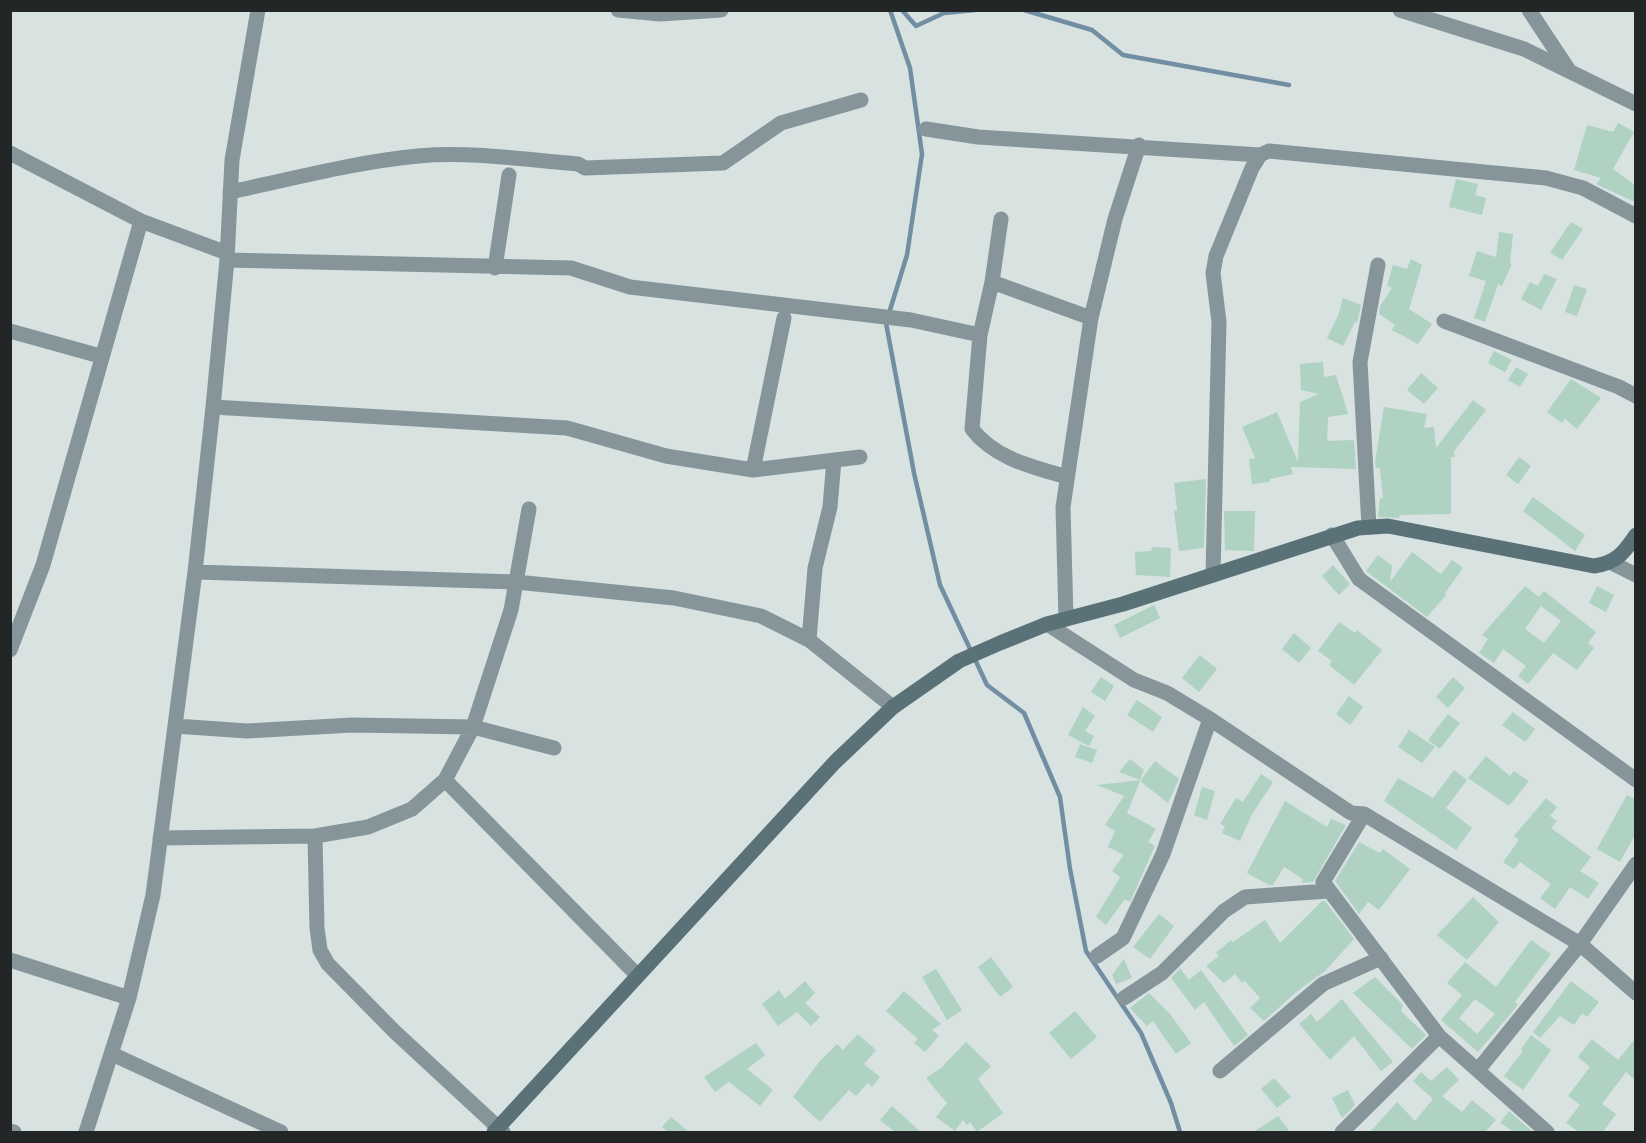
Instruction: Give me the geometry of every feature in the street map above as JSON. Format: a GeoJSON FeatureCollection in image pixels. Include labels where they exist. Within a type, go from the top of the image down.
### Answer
{"type":"FeatureCollection","features":[{"type":"Feature","properties":{"kind":"street"},"geometry":{"type":"LineString","coordinates":[[86,1132],[129,998],[153,895],[195,572],[213,407],[227,257],[232,160],[258,10]]}},
{"type":"Feature","properties":{"kind":"street"},"geometry":{"type":"LineString","coordinates":[[618,10],[660,14],[721,10]]}},
{"type":"Feature","properties":{"kind":"street"},"geometry":{"type":"LineString","coordinates":[[1400,10],[1524,49],[1635,104]]}},
{"type":"Feature","properties":{"kind":"street"},"geometry":{"type":"LineString","coordinates":[[1529,10],[1568,69]]}},
{"type":"Feature","properties":{"kind":"street"},"geometry":{"type":"LineString","coordinates":[[230,192],[376,162],[420,156],[470,155],[578,164],[585,168],[723,163],[781,123],[861,100]]}},
{"type":"Feature","properties":{"kind":"street"},"geometry":{"type":"LineString","coordinates":[[926,129],[978,137],[1138,145],[1260,155],[1269,151],[1546,178],[1583,188],[1635,216]]}},
{"type":"Feature","properties":{"kind":"street"},"geometry":{"type":"LineString","coordinates":[[1066,619],[1063,507],[1091,318],[1115,219],[1138,145]]}},
{"type":"Feature","properties":{"kind":"street"},"geometry":{"type":"LineString","coordinates":[[10,153],[141,221],[227,257],[495,268],[571,268],[630,287],[911,320],[980,335]]}},
{"type":"Feature","properties":{"kind":"street"},"geometry":{"type":"LineString","coordinates":[[1213,575],[1219,322],[1213,273],[1221,245],[1252,168],[1260,155]]}},
{"type":"Feature","properties":{"kind":"street"},"geometry":{"type":"LineString","coordinates":[[495,268],[509,175]]}},
{"type":"Feature","properties":{"kind":"street"},"geometry":{"type":"LineString","coordinates":[[1001,219],[992,282],[980,335],[972,429],[983,443],[1020,464],[1067,477]]}},
{"type":"Feature","properties":{"kind":"street"},"geometry":{"type":"LineString","coordinates":[[12,641],[43,565],[100,356],[141,221]]}},
{"type":"Feature","properties":{"kind":"street"},"geometry":{"type":"LineString","coordinates":[[1369,527],[1360,362],[1378,265]]}},
{"type":"Feature","properties":{"kind":"street"},"geometry":{"type":"LineString","coordinates":[[992,282],[1091,318]]}},
{"type":"Feature","properties":{"kind":"street"},"geometry":{"type":"LineString","coordinates":[[753,470],[784,318]]}},
{"type":"Feature","properties":{"kind":"street"},"geometry":{"type":"LineString","coordinates":[[1444,321],[1619,387],[1635,396]]}},
{"type":"Feature","properties":{"kind":"street"},"geometry":{"type":"LineString","coordinates":[[10,331],[100,356]]}},
{"type":"Feature","properties":{"kind":"street"},"geometry":{"type":"LineString","coordinates":[[213,407],[567,428],[666,456],[753,470],[860,457]]}},
{"type":"Feature","properties":{"kind":"street"},"geometry":{"type":"LineString","coordinates":[[809,640],[815,568],[830,507],[834,460]]}},
{"type":"Feature","properties":{"kind":"street"},"geometry":{"type":"LineString","coordinates":[[160,838],[315,836],[368,827],[412,809],[445,780],[473,727],[510,610],[529,509]]}},
{"type":"Feature","properties":{"kind":"street"},"geometry":{"type":"LineString","coordinates":[[315,836],[316,928],[320,950],[328,964],[394,1032],[498,1131],[637,975],[827,770],[893,707],[959,661],[1047,624],[1123,604],[1332,535],[1369,527],[1388,526],[1594,566],[1612,563],[1626,550],[1635,535]]}},
{"type":"Feature","properties":{"kind":"street"},"geometry":{"type":"LineString","coordinates":[[1332,535],[1359,579],[1635,780]]}},
{"type":"Feature","properties":{"kind":"street"},"geometry":{"type":"LineString","coordinates":[[1612,563],[1635,575]]}},
{"type":"Feature","properties":{"kind":"street"},"geometry":{"type":"LineString","coordinates":[[195,572],[516,582],[674,598],[761,616],[809,640],[893,707]]}},
{"type":"Feature","properties":{"kind":"street"},"geometry":{"type":"LineString","coordinates":[[1047,624],[1134,680],[1167,693],[1210,719],[1351,813],[1364,814],[1580,944],[1635,993]]}},
{"type":"Feature","properties":{"kind":"street"},"geometry":{"type":"LineString","coordinates":[[1097,956],[1123,938],[1163,854],[1210,719]]}},
{"type":"Feature","properties":{"kind":"street"},"geometry":{"type":"LineString","coordinates":[[175,726],[247,731],[352,725],[473,727],[554,748]]}},
{"type":"Feature","properties":{"kind":"street"},"geometry":{"type":"LineString","coordinates":[[445,780],[637,975]]}},
{"type":"Feature","properties":{"kind":"street"},"geometry":{"type":"LineString","coordinates":[[1364,814],[1323,882],[1328,891],[1382,958],[1439,1036],[1547,1132]]}},
{"type":"Feature","properties":{"kind":"street"},"geometry":{"type":"LineString","coordinates":[[1478,1070],[1580,944],[1635,864]]}},
{"type":"Feature","properties":{"kind":"street"},"geometry":{"type":"LineString","coordinates":[[1124,998],[1162,973],[1224,911],[1245,897],[1328,891]]}},
{"type":"Feature","properties":{"kind":"street"},"geometry":{"type":"LineString","coordinates":[[1220,1071],[1323,984],[1382,958]]}},
{"type":"Feature","properties":{"kind":"street"},"geometry":{"type":"LineString","coordinates":[[10,960],[129,998]]}},
{"type":"Feature","properties":{"kind":"street"},"geometry":{"type":"LineString","coordinates":[[1342,1132],[1439,1036]]}},
{"type":"Feature","properties":{"kind":"street"},"geometry":{"type":"LineString","coordinates":[[112,1054],[281,1132]]}},
{"type":"Feature","properties":{"kind":"building"},"geometry":{"type":"Polygon","coordinates":[[[1618,123],[1634,132],[1613,169],[1635,185],[1635,202],[1596,184],[1601,178],[1574,170],[1587,125],[1613,132],[1618,123]]]}},
{"type":"Feature","properties":{"kind":"building"},"geometry":{"type":"Polygon","coordinates":[[[1456,179],[1478,184],[1475,195],[1486,198],[1482,215],[1449,207],[1456,179]]]}},
{"type":"Feature","properties":{"kind":"building"},"geometry":{"type":"Polygon","coordinates":[[[1571,222],[1583,229],[1562,260],[1550,253],[1571,222]]]}},
{"type":"Feature","properties":{"kind":"building"},"geometry":{"type":"Polygon","coordinates":[[[1499,232],[1513,234],[1510,263],[1512,264],[1502,286],[1498,284],[1485,322],[1474,318],[1486,281],[1469,276],[1477,251],[1496,257],[1499,232]]]}},
{"type":"Feature","properties":{"kind":"building"},"geometry":{"type":"Polygon","coordinates":[[[1411,259],[1422,265],[1409,309],[1432,324],[1418,344],[1392,330],[1395,325],[1379,314],[1380,306],[1392,288],[1387,286],[1393,265],[1407,269],[1411,259]]]}},
{"type":"Feature","properties":{"kind":"building"},"geometry":{"type":"Polygon","coordinates":[[[1544,274],[1557,279],[1541,310],[1521,299],[1530,282],[1538,286],[1544,274]]]}},
{"type":"Feature","properties":{"kind":"building"},"geometry":{"type":"Polygon","coordinates":[[[1574,285],[1587,289],[1577,316],[1565,312],[1574,285]]]}},
{"type":"Feature","properties":{"kind":"building"},"geometry":{"type":"Polygon","coordinates":[[[1343,298],[1361,305],[1357,323],[1355,322],[1343,346],[1327,338],[1338,316],[1343,298]]]}},
{"type":"Feature","properties":{"kind":"building"},"geometry":{"type":"Polygon","coordinates":[[[1494,351],[1512,360],[1505,372],[1488,363],[1494,351]]]}},
{"type":"Feature","properties":{"kind":"building"},"geometry":{"type":"Polygon","coordinates":[[[1323,362],[1324,377],[1336,375],[1348,414],[1328,417],[1327,441],[1354,440],[1356,469],[1291,467],[1293,474],[1270,479],[1270,482],[1252,484],[1249,459],[1255,458],[1242,427],[1277,412],[1298,462],[1300,402],[1319,394],[1301,390],[1300,364],[1323,362]]]}},
{"type":"Feature","properties":{"kind":"building"},"geometry":{"type":"Polygon","coordinates":[[[1516,367],[1528,374],[1520,387],[1508,380],[1516,367]]]}},
{"type":"Feature","properties":{"kind":"building"},"geometry":{"type":"Polygon","coordinates":[[[1421,373],[1438,388],[1424,404],[1407,390],[1421,373]]]}},
{"type":"Feature","properties":{"kind":"building"},"geometry":{"type":"Polygon","coordinates":[[[1571,379],[1601,398],[1577,429],[1565,419],[1562,423],[1547,412],[1571,379]]]}},
{"type":"Feature","properties":{"kind":"building"},"geometry":{"type":"Polygon","coordinates":[[[1473,400],[1486,410],[1454,451],[1455,457],[1451,457],[1451,514],[1400,515],[1399,518],[1378,517],[1380,498],[1383,499],[1380,468],[1376,468],[1375,461],[1384,407],[1427,414],[1424,428],[1434,427],[1436,448],[1473,400]]]}},
{"type":"Feature","properties":{"kind":"building"},"geometry":{"type":"Polygon","coordinates":[[[1519,457],[1531,466],[1518,484],[1506,475],[1519,457]]]}},
{"type":"Feature","properties":{"kind":"building"},"geometry":{"type":"Polygon","coordinates":[[[1206,479],[1204,548],[1179,551],[1174,511],[1177,510],[1174,483],[1206,479]]]}},
{"type":"Feature","properties":{"kind":"building"},"geometry":{"type":"Polygon","coordinates":[[[1533,497],[1585,535],[1575,551],[1523,511],[1533,497]]]}},
{"type":"Feature","properties":{"kind":"building"},"geometry":{"type":"Polygon","coordinates":[[[1224,511],[1255,511],[1254,551],[1225,550],[1224,511]]]}},
{"type":"Feature","properties":{"kind":"building"},"geometry":{"type":"Polygon","coordinates":[[[1152,547],[1171,548],[1170,577],[1136,575],[1135,552],[1151,551],[1152,547]]]}},
{"type":"Feature","properties":{"kind":"building"},"geometry":{"type":"Polygon","coordinates":[[[1412,552],[1441,574],[1452,560],[1463,568],[1445,593],[1446,595],[1427,617],[1366,571],[1378,555],[1392,566],[1390,582],[1412,552]]]}},
{"type":"Feature","properties":{"kind":"building"},"geometry":{"type":"Polygon","coordinates":[[[1333,565],[1350,584],[1339,595],[1322,576],[1333,565]]]}},
{"type":"Feature","properties":{"kind":"building"},"geometry":{"type":"Polygon","coordinates":[[[1525,586],[1539,597],[1544,591],[1596,632],[1588,643],[1594,648],[1577,670],[1553,653],[1528,684],[1518,676],[1526,666],[1503,649],[1494,663],[1479,653],[1488,639],[1482,635],[1525,586]],[[1541,606],[1525,629],[1544,643],[1561,621],[1541,606]]]}},
{"type":"Feature","properties":{"kind":"building"},"geometry":{"type":"Polygon","coordinates":[[[1597,586],[1614,595],[1606,612],[1589,603],[1597,586]]]}},
{"type":"Feature","properties":{"kind":"building"},"geometry":{"type":"Polygon","coordinates":[[[1154,605],[1160,618],[1120,638],[1114,625],[1154,605]]]}},
{"type":"Feature","properties":{"kind":"building"},"geometry":{"type":"Polygon","coordinates":[[[1339,622],[1355,633],[1357,630],[1382,650],[1354,685],[1329,665],[1332,661],[1318,651],[1339,622]]]}},
{"type":"Feature","properties":{"kind":"building"},"geometry":{"type":"Polygon","coordinates":[[[1294,633],[1311,648],[1299,663],[1282,649],[1294,633]]]}},
{"type":"Feature","properties":{"kind":"building"},"geometry":{"type":"Polygon","coordinates":[[[1200,655],[1217,669],[1199,692],[1182,678],[1200,655]]]}},
{"type":"Feature","properties":{"kind":"building"},"geometry":{"type":"Polygon","coordinates":[[[1101,677],[1114,686],[1105,701],[1091,692],[1101,677]]]}},
{"type":"Feature","properties":{"kind":"building"},"geometry":{"type":"Polygon","coordinates":[[[1453,677],[1465,688],[1448,708],[1436,697],[1453,677]]]}},
{"type":"Feature","properties":{"kind":"building"},"geometry":{"type":"Polygon","coordinates":[[[1349,696],[1363,707],[1350,725],[1336,714],[1349,696]]]}},
{"type":"Feature","properties":{"kind":"building"},"geometry":{"type":"Polygon","coordinates":[[[1137,700],[1162,717],[1153,732],[1127,715],[1137,700]]]}},
{"type":"Feature","properties":{"kind":"building"},"geometry":{"type":"Polygon","coordinates":[[[1083,707],[1095,716],[1085,731],[1094,736],[1089,746],[1068,735],[1083,707]]]}},
{"type":"Feature","properties":{"kind":"building"},"geometry":{"type":"Polygon","coordinates":[[[1513,712],[1535,729],[1525,742],[1502,725],[1513,712]]]}},
{"type":"Feature","properties":{"kind":"building"},"geometry":{"type":"Polygon","coordinates":[[[1448,714],[1460,723],[1440,749],[1428,740],[1448,714]]]}},
{"type":"Feature","properties":{"kind":"building"},"geometry":{"type":"Polygon","coordinates":[[[1409,730],[1435,747],[1422,763],[1398,747],[1409,730]]]}},
{"type":"Feature","properties":{"kind":"building"},"geometry":{"type":"Polygon","coordinates":[[[1080,744],[1097,750],[1092,763],[1075,757],[1080,744]]]}},
{"type":"Feature","properties":{"kind":"building"},"geometry":{"type":"Polygon","coordinates":[[[1486,756],[1510,776],[1514,771],[1529,781],[1509,806],[1468,778],[1486,756]]]}},
{"type":"Feature","properties":{"kind":"building"},"geometry":{"type":"Polygon","coordinates":[[[1130,759],[1144,770],[1140,780],[1119,772],[1130,759]]]}},
{"type":"Feature","properties":{"kind":"building"},"geometry":{"type":"Polygon","coordinates":[[[1155,761],[1179,779],[1168,803],[1140,781],[1127,813],[1156,829],[1148,842],[1155,846],[1130,902],[1125,899],[1106,925],[1096,917],[1120,877],[1112,871],[1124,855],[1108,847],[1115,831],[1105,825],[1124,796],[1097,785],[1143,780],[1141,780],[1155,761]]]}},
{"type":"Feature","properties":{"kind":"building"},"geometry":{"type":"Polygon","coordinates":[[[1454,770],[1467,780],[1446,808],[1472,828],[1456,850],[1384,801],[1398,778],[1433,798],[1454,770]]]}},
{"type":"Feature","properties":{"kind":"building"},"geometry":{"type":"Polygon","coordinates":[[[1261,774],[1273,782],[1251,816],[1240,841],[1222,833],[1225,826],[1220,824],[1236,798],[1243,802],[1261,774]]]}},
{"type":"Feature","properties":{"kind":"building"},"geometry":{"type":"Polygon","coordinates":[[[1202,787],[1215,791],[1207,820],[1194,815],[1202,787]]]}},
{"type":"Feature","properties":{"kind":"building"},"geometry":{"type":"Polygon","coordinates":[[[1627,795],[1635,799],[1635,835],[1620,862],[1597,849],[1627,795]]]}},
{"type":"Feature","properties":{"kind":"building"},"geometry":{"type":"Polygon","coordinates":[[[1546,798],[1557,807],[1550,816],[1557,821],[1551,828],[1591,857],[1580,871],[1599,883],[1588,899],[1570,887],[1555,909],[1540,898],[1551,884],[1520,862],[1514,869],[1503,862],[1519,840],[1514,836],[1546,798]]]}},
{"type":"Feature","properties":{"kind":"building"},"geometry":{"type":"Polygon","coordinates":[[[1285,801],[1327,827],[1331,819],[1346,825],[1313,882],[1302,883],[1303,879],[1284,867],[1273,885],[1247,873],[1285,801]]]}},
{"type":"Feature","properties":{"kind":"building"},"geometry":{"type":"Polygon","coordinates":[[[1359,842],[1380,853],[1383,849],[1410,869],[1379,910],[1368,902],[1359,914],[1335,881],[1359,842]]]}},
{"type":"Feature","properties":{"kind":"building"},"geometry":{"type":"Polygon","coordinates":[[[1473,897],[1499,922],[1467,960],[1437,935],[1473,897]]]}},
{"type":"Feature","properties":{"kind":"building"},"geometry":{"type":"Polygon","coordinates":[[[1322,901],[1325,901],[1354,939],[1325,971],[1296,992],[1264,1021],[1250,1008],[1260,998],[1245,981],[1242,983],[1235,974],[1224,983],[1206,966],[1219,956],[1216,953],[1231,940],[1233,942],[1265,920],[1280,943],[1322,901]]]}},
{"type":"Feature","properties":{"kind":"building"},"geometry":{"type":"Polygon","coordinates":[[[1159,914],[1174,926],[1150,959],[1133,947],[1159,914]]]}},
{"type":"Feature","properties":{"kind":"building"},"geometry":{"type":"Polygon","coordinates":[[[1531,940],[1551,954],[1515,1002],[1518,1005],[1478,1052],[1441,1020],[1462,995],[1447,983],[1465,962],[1496,987],[1531,940]],[[1475,999],[1459,1018],[1477,1034],[1495,1014],[1475,999]]]}},
{"type":"Feature","properties":{"kind":"building"},"geometry":{"type":"Polygon","coordinates":[[[991,957],[1013,987],[1000,997],[978,967],[991,957]]]}},
{"type":"Feature","properties":{"kind":"building"},"geometry":{"type":"Polygon","coordinates":[[[1124,959],[1132,978],[1116,984],[1112,975],[1124,959]]]}},
{"type":"Feature","properties":{"kind":"building"},"geometry":{"type":"Polygon","coordinates":[[[1180,968],[1189,980],[1201,970],[1248,1035],[1234,1046],[1204,1002],[1195,1010],[1171,978],[1180,968]]]}},
{"type":"Feature","properties":{"kind":"building"},"geometry":{"type":"Polygon","coordinates":[[[936,969],[962,1010],[947,1020],[922,977],[936,969]]]}},
{"type":"Feature","properties":{"kind":"building"},"geometry":{"type":"Polygon","coordinates":[[[1375,977],[1403,1005],[1401,1011],[1426,1035],[1412,1049],[1353,993],[1375,977]]]}},
{"type":"Feature","properties":{"kind":"building"},"geometry":{"type":"Polygon","coordinates":[[[805,981],[815,993],[805,1003],[820,1017],[811,1026],[797,1012],[778,1026],[762,1004],[779,990],[785,999],[805,981]]]}},
{"type":"Feature","properties":{"kind":"building"},"geometry":{"type":"Polygon","coordinates":[[[1571,981],[1599,1002],[1587,1017],[1582,1013],[1574,1025],[1560,1016],[1540,1038],[1533,1032],[1571,981]]]}},
{"type":"Feature","properties":{"kind":"building"},"geometry":{"type":"Polygon","coordinates":[[[904,991],[941,1024],[932,1030],[939,1036],[925,1052],[914,1043],[918,1039],[886,1011],[904,991]]]}},
{"type":"Feature","properties":{"kind":"building"},"geometry":{"type":"Polygon","coordinates":[[[1149,993],[1170,1014],[1191,1043],[1176,1054],[1153,1021],[1147,1026],[1130,1008],[1149,993]]]}},
{"type":"Feature","properties":{"kind":"building"},"geometry":{"type":"Polygon","coordinates":[[[1342,999],[1393,1062],[1381,1071],[1354,1036],[1330,1060],[1299,1024],[1311,1014],[1317,1022],[1342,999]]]}},
{"type":"Feature","properties":{"kind":"building"},"geometry":{"type":"Polygon","coordinates":[[[1075,1011],[1097,1037],[1071,1059],[1049,1033],[1075,1011]]]}},
{"type":"Feature","properties":{"kind":"building"},"geometry":{"type":"Polygon","coordinates":[[[858,1034],[876,1050],[864,1064],[880,1077],[872,1087],[868,1083],[856,1096],[849,1090],[820,1122],[793,1097],[819,1062],[837,1044],[843,1050],[858,1034]]]}},
{"type":"Feature","properties":{"kind":"building"},"geometry":{"type":"Polygon","coordinates":[[[1531,1035],[1551,1050],[1523,1090],[1504,1076],[1523,1051],[1521,1049],[1531,1035]]]}},
{"type":"Feature","properties":{"kind":"building"},"geometry":{"type":"Polygon","coordinates":[[[1592,1039],[1618,1060],[1635,1039],[1635,1080],[1626,1072],[1602,1104],[1616,1114],[1603,1132],[1579,1132],[1566,1123],[1580,1105],[1568,1096],[1590,1067],[1578,1057],[1592,1039]]]}},
{"type":"Feature","properties":{"kind":"building"},"geometry":{"type":"Polygon","coordinates":[[[966,1042],[991,1066],[978,1079],[1003,1113],[977,1132],[970,1122],[967,1125],[963,1120],[955,1131],[936,1117],[947,1103],[926,1078],[941,1068],[966,1042]]]}},
{"type":"Feature","properties":{"kind":"building"},"geometry":{"type":"Polygon","coordinates":[[[756,1043],[765,1055],[747,1069],[773,1090],[760,1106],[729,1082],[715,1092],[704,1077],[756,1043]]]}},
{"type":"Feature","properties":{"kind":"building"},"geometry":{"type":"Polygon","coordinates":[[[1447,1067],[1459,1080],[1442,1096],[1462,1112],[1472,1100],[1496,1120],[1485,1132],[1370,1132],[1397,1102],[1415,1121],[1433,1099],[1413,1081],[1421,1072],[1431,1081],[1447,1067]]]}},
{"type":"Feature","properties":{"kind":"building"},"geometry":{"type":"Polygon","coordinates":[[[1274,1078],[1291,1097],[1277,1108],[1261,1089],[1274,1078]]]}},
{"type":"Feature","properties":{"kind":"building"},"geometry":{"type":"Polygon","coordinates":[[[1348,1090],[1355,1105],[1342,1118],[1332,1098],[1348,1090]]]}},
{"type":"Feature","properties":{"kind":"building"},"geometry":{"type":"Polygon","coordinates":[[[892,1106],[921,1132],[895,1132],[880,1120],[892,1106]]]}},
{"type":"Feature","properties":{"kind":"building"},"geometry":{"type":"Polygon","coordinates":[[[1509,1111],[1533,1132],[1514,1132],[1500,1123],[1509,1111]]]}},
{"type":"Feature","properties":{"kind":"building"},"geometry":{"type":"Polygon","coordinates":[[[1278,1116],[1290,1132],[1253,1132],[1278,1116]]]}},
{"type":"Feature","properties":{"kind":"building"},"geometry":{"type":"Polygon","coordinates":[[[671,1117],[689,1132],[668,1132],[662,1127],[671,1117]]]}},
{"type":"Feature","properties":{"kind":"waterway"},"geometry":{"type":"LineString","coordinates":[[890,10],[910,68],[922,154],[907,255],[886,323],[914,473],[940,585],[987,685],[1024,713],[1060,797],[1070,869],[1086,951],[1141,1033],[1171,1103],[1180,1132]]}},
{"type":"Feature","properties":{"kind":"waterway"},"geometry":{"type":"LineString","coordinates":[[902,10],[916,26],[944,13],[975,10]]}},
{"type":"Feature","properties":{"kind":"waterway"},"geometry":{"type":"LineString","coordinates":[[1024,10],[1092,30],[1123,55],[1289,85]]}}]}
